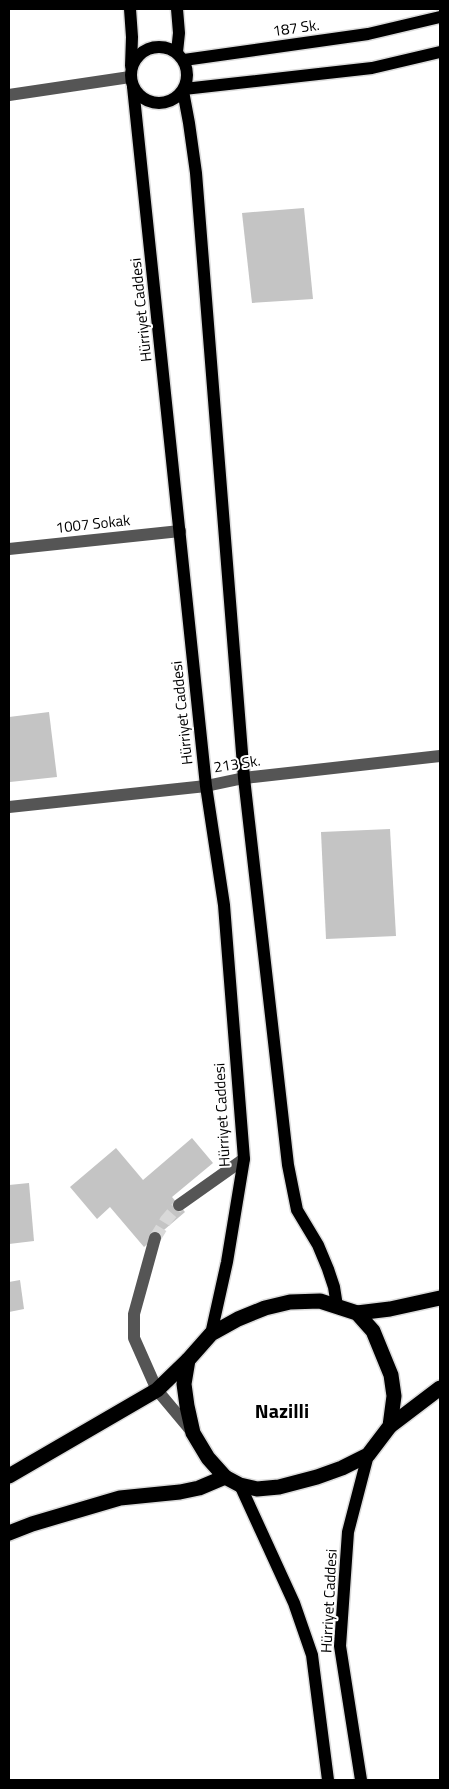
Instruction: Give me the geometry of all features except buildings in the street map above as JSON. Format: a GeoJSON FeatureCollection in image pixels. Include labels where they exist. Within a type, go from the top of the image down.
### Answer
{"type":"FeatureCollection","features":[{"type":"Feature","properties":{"kind":"highway"},"geometry":{"type":"LineString","coordinates":[[9,1476],[157,1390],[211,1334],[238,1319],[265,1308],[290,1302],[320,1301],[357,1313],[390,1309],[440,1298]]}},
{"type":"Feature","properties":{"kind":"highway"},"geometry":{"type":"LineString","coordinates":[[357,1313],[373,1331],[391,1374],[394,1396],[390,1426]]}},
{"type":"Feature","properties":{"kind":"highway"},"geometry":{"type":"LineString","coordinates":[[188,1360],[184,1384],[193,1432],[208,1458],[225,1477],[240,1485],[257,1489],[279,1487],[317,1478],[368,1455],[390,1426],[440,1388]]}},
{"type":"Feature","properties":{"kind":"highway"},"geometry":{"type":"LineString","coordinates":[[9,1533],[32,1524],[120,1498],[180,1492],[199,1488],[225,1477]]}},
{"type":"Feature","properties":{"kind":"main road","name":"Hürriyet Caddesi"},"geometry":{"type":"LineString","coordinates":[[130,9],[132,77],[206,786],[224,905],[244,1159],[227,1262],[211,1334]]}},
{"type":"Feature","properties":{"kind":"main road"},"geometry":{"type":"LineString","coordinates":[[176,9],[180,33],[180,56],[187,70],[187,80],[183,90],[175,98],[167,102],[156,103],[143,98],[132,77],[135,59],[142,52],[159,46],[168,48],[180,56]]}},
{"type":"Feature","properties":{"kind":"main road","name":"187 Sk."},"geometry":{"type":"LineString","coordinates":[[180,56],[368,34],[440,17]]}},
{"type":"Feature","properties":{"kind":"main road"},"geometry":{"type":"LineString","coordinates":[[183,90],[372,68],[440,52]]}},
{"type":"Feature","properties":{"kind":"main road"},"geometry":{"type":"LineString","coordinates":[[183,90],[196,173],[244,778],[288,1165],[297,1210],[318,1245],[334,1287],[337,1306]]}},
{"type":"Feature","properties":{"kind":"main road","name":"Hürriyet Caddesi"},"geometry":{"type":"LineString","coordinates":[[361,1780],[340,1646],[348,1532],[368,1455]]}},
{"type":"Feature","properties":{"kind":"main road","name":"Hürriyet Caddesi"},"geometry":{"type":"LineString","coordinates":[[240,1485],[294,1603],[312,1655],[328,1780]]}},
{"type":"Feature","properties":{"kind":"street"},"geometry":{"type":"LineString","coordinates":[[9,95],[132,77]]}},
{"type":"Feature","properties":{"kind":"street","name":"1007 Sokak"},"geometry":{"type":"LineString","coordinates":[[9,549],[180,531]]}},
{"type":"Feature","properties":{"kind":"street","name":"213 Sk."},"geometry":{"type":"LineString","coordinates":[[9,807],[206,786],[244,778],[440,756]]}},
{"type":"Feature","properties":{"kind":"street"},"geometry":{"type":"LineString","coordinates":[[179,1205],[244,1159]]}},
{"type":"Feature","properties":{"kind":"street"},"geometry":{"type":"LineString","coordinates":[[155,1238],[134,1314],[134,1338],[157,1390],[193,1432]]}},
{"type":"Feature","properties":{"kind":"tunnel"},"geometry":{"type":"LineString","coordinates":[[155,1238],[166,1220],[179,1205]]}},
{"type":"Feature","properties":{"kind":"district","name":"Nazilli"},"geometry":{"type":"Point","coordinates":[282,1411]}}]}
